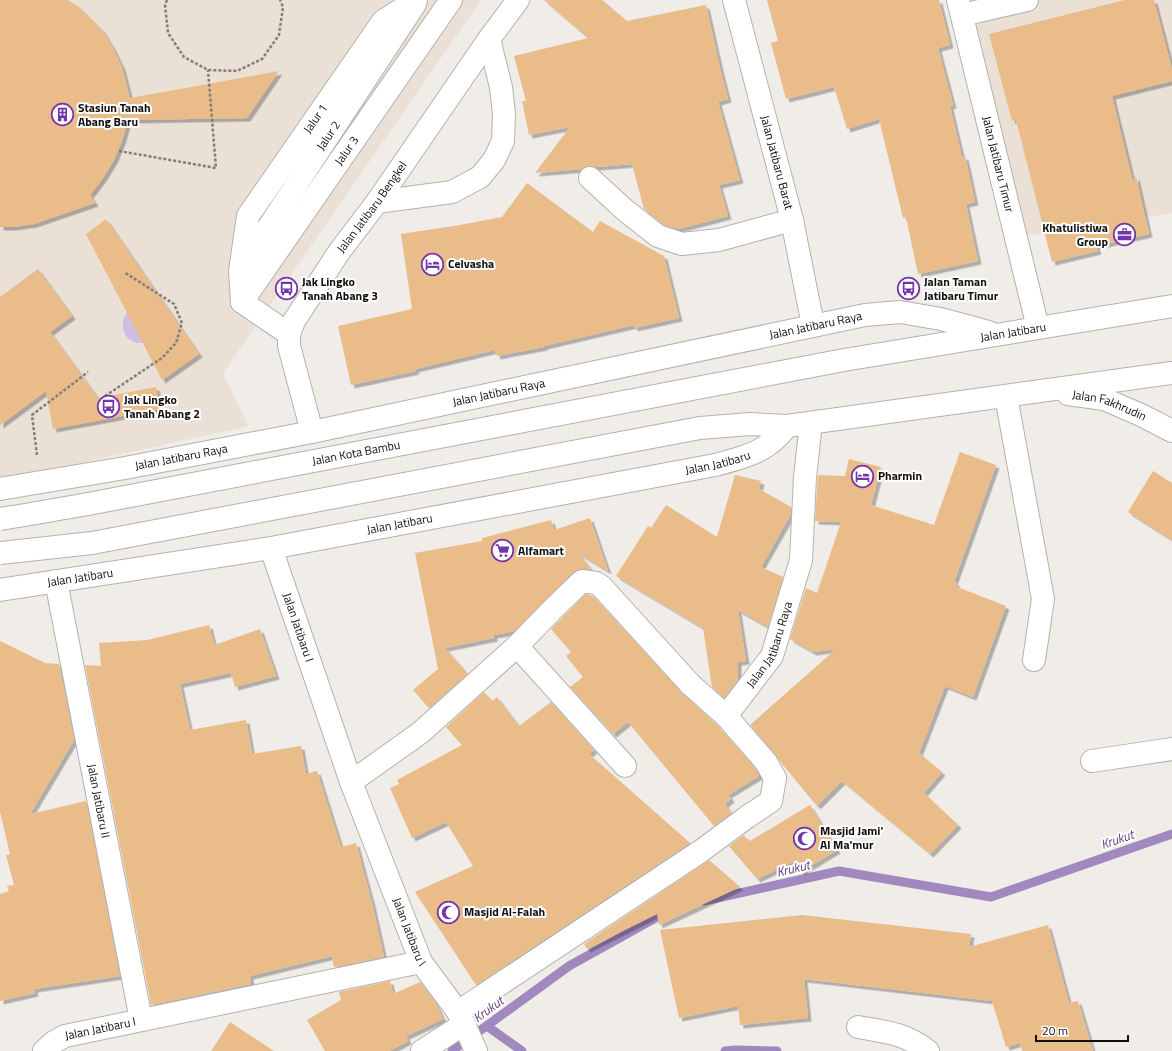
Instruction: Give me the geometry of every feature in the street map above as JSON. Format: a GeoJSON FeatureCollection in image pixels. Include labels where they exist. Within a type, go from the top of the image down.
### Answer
{"type":"FeatureCollection","features":[{"type":"Feature","properties":{"kind":"main road","name":"Jalur 1"},"geometry":{"type":"LineString","coordinates":[[240,271],[248,216],[383,22],[417,0]]}},
{"type":"Feature","properties":{"kind":"main road","name":"Jalur 2"},"geometry":{"type":"LineString","coordinates":[[240,271],[417,0]]}},
{"type":"Feature","properties":{"kind":"main road","name":"Jalur 3"},"geometry":{"type":"LineString","coordinates":[[242,302],[451,0]]}},
{"type":"Feature","properties":{"kind":"main road","name":"Jalan Jatibaru Barat"},"geometry":{"type":"LineString","coordinates":[[734,0],[792,220],[813,325]]}},
{"type":"Feature","properties":{"kind":"main road"},"geometry":{"type":"LineString","coordinates":[[960,8],[1027,0]]}},
{"type":"Feature","properties":{"kind":"main road","name":"Jalan Jatibaru Bengkel"},"geometry":{"type":"LineString","coordinates":[[312,432],[289,346],[289,334],[294,321],[339,252],[377,202],[514,1]]}},
{"type":"Feature","properties":{"kind":"main road","name":"Jalan Jatibaru Timur"},"geometry":{"type":"LineString","coordinates":[[960,8],[1038,328]]}},
{"type":"Feature","properties":{"kind":"main road"},"geometry":{"type":"LineString","coordinates":[[377,202],[452,192],[480,177],[494,160],[503,141],[504,114],[501,87],[489,39]]}},
{"type":"Feature","properties":{"kind":"main road"},"geometry":{"type":"LineString","coordinates":[[590,178],[626,211],[658,236],[682,244],[719,240],[792,220]]}},
{"type":"Feature","properties":{"kind":"main road"},"geometry":{"type":"LineString","coordinates":[[240,271],[242,302],[289,334]]}},
{"type":"Feature","properties":{"kind":"main road"},"geometry":{"type":"LineString","coordinates":[[1150,309],[1172,296]]}},
{"type":"Feature","properties":{"kind":"main road","name":"Jalan Jatibaru"},"geometry":{"type":"LineString","coordinates":[[713,384],[996,334],[1172,306]]}},
{"type":"Feature","properties":{"kind":"main road","name":"Jalan Jatibaru Raya"},"geometry":{"type":"LineString","coordinates":[[0,489],[125,468],[312,432],[865,315],[900,312],[941,319],[996,334]]}},
{"type":"Feature","properties":{"kind":"main road"},"geometry":{"type":"LineString","coordinates":[[0,553],[92,543],[700,428],[750,424],[787,426],[1172,373]]}},
{"type":"Feature","properties":{"kind":"main road","name":"Jalan Kota Bambu"},"geometry":{"type":"LineString","coordinates":[[0,519],[88,504],[713,384]]}},
{"type":"Feature","properties":{"kind":"main road","name":"Jalan Fakhrudin"},"geometry":{"type":"LineString","coordinates":[[1042,391],[1104,399],[1141,415],[1172,431]]}},
{"type":"Feature","properties":{"kind":"main road"},"geometry":{"type":"LineString","coordinates":[[1006,396],[1043,599],[1034,660]]}},
{"type":"Feature","properties":{"kind":"main road","name":"Jalan Jatibaru Raya"},"geometry":{"type":"LineString","coordinates":[[726,716],[772,656],[802,560],[805,477],[811,423]]}},
{"type":"Feature","properties":{"kind":"main road","name":"Jalan Jatibaru"},"geometry":{"type":"LineString","coordinates":[[0,590],[271,548],[716,465],[753,454],[779,437],[787,426]]}},
{"type":"Feature","properties":{"kind":"main road","name":"Jalan Jatibaru I"},"geometry":{"type":"LineString","coordinates":[[59,1045],[141,1020],[421,962],[351,782],[271,548]]}},
{"type":"Feature","properties":{"kind":"main road","name":"Jalan Jatibaru II"},"geometry":{"type":"LineString","coordinates":[[56,581],[141,1020]]}},
{"type":"Feature","properties":{"kind":"main road"},"geometry":{"type":"LineString","coordinates":[[351,782],[420,733],[517,646],[553,608],[582,581],[596,583],[601,586],[691,685],[726,716],[766,762],[775,778],[771,801],[422,1051]]}},
{"type":"Feature","properties":{"kind":"main road"},"geometry":{"type":"LineString","coordinates":[[517,646],[625,766]]}},
{"type":"Feature","properties":{"kind":"main road"},"geometry":{"type":"LineString","coordinates":[[1092,761],[1172,749]]}},
{"type":"Feature","properties":{"kind":"main road"},"geometry":{"type":"LineString","coordinates":[[421,962],[463,1022],[476,1050]]}},
{"type":"Feature","properties":{"kind":"main road"},"geometry":{"type":"LineString","coordinates":[[858,1027],[899,1034],[917,1043],[928,1051]]}},
{"type":"Feature","properties":{"kind":"path"},"geometry":{"type":"LineString","coordinates":[[167,0],[165,5],[168,33],[184,56],[208,70],[237,71],[262,58],[279,35],[283,7],[280,0]]}},
{"type":"Feature","properties":{"kind":"path"},"geometry":{"type":"LineString","coordinates":[[119,151],[216,168],[208,70]]}},
{"type":"Feature","properties":{"kind":"path"},"geometry":{"type":"LineString","coordinates":[[105,396],[162,358],[176,343],[182,323],[174,304],[124,272]]}},
{"type":"Feature","properties":{"kind":"shaded area"},"geometry":{"type":"Polygon","coordinates":[[[0,0],[481,0],[223,373],[248,426],[0,481],[0,0]]]}},
{"type":"Feature","properties":{"kind":"shaded area"},"geometry":{"type":"Polygon","coordinates":[[[970,0],[1172,0],[1172,213],[1020,237],[970,0]]]}},
{"type":"Feature","properties":{"kind":"shaded area"},"geometry":{"type":"Polygon","coordinates":[[[128,311],[146,343],[136,343],[127,338],[123,329],[123,320],[128,311]]]}},
{"type":"Feature","properties":{"kind":"building","name":"Stasiun Tanah Abang Baru"},"geometry":{"type":"Polygon","coordinates":[[[0,0],[68,0],[79,7],[102,30],[113,48],[122,67],[130,98],[279,71],[247,118],[128,120],[122,141],[114,160],[90,195],[95,203],[34,224],[0,227],[0,0]]]}},
{"type":"Feature","properties":{"kind":"building"},"geometry":{"type":"Polygon","coordinates":[[[544,0],[602,0],[627,21],[706,5],[728,99],[718,102],[740,180],[719,185],[728,216],[678,229],[664,225],[644,209],[632,164],[596,167],[587,166],[582,169],[535,173],[570,127],[529,135],[522,101],[526,101],[514,56],[588,38],[544,0]]]}},
{"type":"Feature","properties":{"kind":"building"},"geometry":{"type":"Polygon","coordinates":[[[767,0],[939,0],[950,45],[938,48],[953,105],[950,106],[962,157],[965,156],[975,202],[966,204],[978,261],[918,274],[906,217],[903,218],[879,119],[847,129],[834,87],[786,99],[771,43],[778,41],[767,0]]]}},
{"type":"Feature","properties":{"kind":"building"},"geometry":{"type":"Polygon","coordinates":[[[1125,0],[1154,0],[1172,69],[1172,81],[1112,96],[1133,182],[1136,176],[1149,234],[1096,246],[1098,251],[1052,262],[1016,120],[1012,121],[989,34],[1125,0]]]}},
{"type":"Feature","properties":{"kind":"building"},"geometry":{"type":"Polygon","coordinates":[[[527,183],[593,232],[600,221],[664,256],[679,318],[634,328],[634,325],[544,347],[497,356],[495,350],[415,369],[416,371],[351,385],[338,326],[412,309],[401,234],[502,217],[527,183]]]}},
{"type":"Feature","properties":{"kind":"building"},"geometry":{"type":"Polygon","coordinates":[[[106,219],[199,354],[162,380],[86,234],[106,219]]]}},
{"type":"Feature","properties":{"kind":"building"},"geometry":{"type":"Polygon","coordinates":[[[38,269],[72,316],[50,332],[98,398],[156,387],[160,409],[53,429],[46,391],[0,425],[0,297],[38,269]]]}},
{"type":"Feature","properties":{"kind":"building"},"geometry":{"type":"Polygon","coordinates":[[[960,452],[996,465],[954,582],[957,583],[955,586],[1006,606],[973,697],[945,686],[919,753],[942,772],[924,793],[958,825],[930,854],[842,781],[817,806],[750,725],[836,649],[813,652],[790,639],[806,588],[817,593],[841,522],[815,521],[818,475],[845,476],[849,459],[881,467],[871,505],[934,525],[960,452]]]}},
{"type":"Feature","properties":{"kind":"building"},"geometry":{"type":"Polygon","coordinates":[[[1153,471],[1172,483],[1172,540],[1128,512],[1153,471]]]}},
{"type":"Feature","properties":{"kind":"building"},"geometry":{"type":"Polygon","coordinates":[[[735,475],[761,481],[759,489],[791,507],[791,514],[761,567],[783,577],[768,627],[738,610],[746,661],[738,662],[738,680],[724,698],[712,687],[703,628],[616,576],[648,526],[651,528],[666,505],[717,537],[735,475]]]}},
{"type":"Feature","properties":{"kind":"building"},"geometry":{"type":"Polygon","coordinates":[[[590,518],[608,571],[578,553],[592,570],[578,569],[573,572],[515,631],[494,635],[494,638],[445,648],[468,674],[429,708],[413,690],[438,669],[415,553],[482,541],[482,538],[551,520],[554,530],[590,518]]]}},
{"type":"Feature","properties":{"kind":"building"},"geometry":{"type":"Polygon","coordinates":[[[586,594],[593,596],[682,693],[717,725],[756,769],[759,776],[728,795],[731,799],[725,804],[731,813],[714,826],[628,722],[613,734],[570,687],[583,677],[566,656],[571,652],[551,629],[586,594]]]}},
{"type":"Feature","properties":{"kind":"building"},"geometry":{"type":"Polygon","coordinates":[[[209,625],[214,645],[260,629],[276,676],[235,687],[231,673],[180,684],[190,730],[246,720],[252,754],[301,746],[306,774],[317,771],[341,847],[356,843],[372,903],[384,957],[334,967],[332,956],[250,976],[251,984],[151,1005],[85,665],[101,666],[99,643],[147,640],[209,625]]]}},
{"type":"Feature","properties":{"kind":"building"},"geometry":{"type":"Polygon","coordinates":[[[0,641],[45,663],[59,664],[74,740],[30,814],[86,801],[120,976],[34,989],[35,993],[0,1001],[0,894],[9,891],[7,886],[14,885],[6,855],[10,854],[0,812],[0,641]]]}},
{"type":"Feature","properties":{"kind":"building"},"geometry":{"type":"Polygon","coordinates":[[[484,692],[492,701],[497,697],[519,726],[551,702],[594,750],[589,754],[690,843],[476,985],[415,892],[473,866],[446,822],[412,838],[390,788],[399,784],[397,780],[462,745],[446,727],[484,692]]]}},
{"type":"Feature","properties":{"kind":"building"},"geometry":{"type":"Polygon","coordinates":[[[810,805],[837,850],[801,872],[794,861],[757,879],[729,846],[744,835],[748,842],[810,805]]]}},
{"type":"Feature","properties":{"kind":"building"},"geometry":{"type":"Polygon","coordinates":[[[709,860],[740,887],[659,925],[657,914],[587,949],[584,944],[709,860]]]}},
{"type":"Feature","properties":{"kind":"building"},"geometry":{"type":"Polygon","coordinates":[[[802,915],[971,934],[969,947],[1048,925],[1069,1003],[1078,1001],[1093,1051],[1022,1051],[1020,1043],[1006,1047],[992,1001],[804,979],[808,1018],[740,1025],[738,1006],[679,1018],[660,930],[802,915]]]}},
{"type":"Feature","properties":{"kind":"building"},"geometry":{"type":"Polygon","coordinates":[[[390,981],[393,994],[420,982],[434,1000],[443,1019],[406,1036],[408,1041],[389,1051],[325,1051],[307,1020],[341,1000],[339,992],[390,981]]]}},
{"type":"Feature","properties":{"kind":"building"},"geometry":{"type":"Polygon","coordinates":[[[230,1022],[274,1051],[211,1051],[230,1022]]]}},
{"type":"Feature","properties":{"kind":"waterway","name":"Krukut"},"geometry":{"type":"LineString","coordinates":[[704,901],[839,871],[991,897],[1172,834]]}},
{"type":"Feature","properties":{"kind":"waterway","name":"Krukut"},"geometry":{"type":"LineString","coordinates":[[452,1051],[569,966],[668,911]]}},
{"type":"Feature","properties":{"kind":"waterway"},"geometry":{"type":"LineString","coordinates":[[487,1026],[522,1051]]}},
{"type":"Feature","properties":{"kind":"waterway"},"geometry":{"type":"LineString","coordinates":[[725,1051],[777,1051]]}},
{"type":"Feature","properties":{"kind":"place","name":"Stasiun Tanah Abang Baru"},"geometry":{"type":"Point","coordinates":[63,115]}},
{"type":"Feature","properties":{"kind":"place","name":"Khatulistiwa Group"},"geometry":{"type":"Point","coordinates":[1124,235]}},
{"type":"Feature","properties":{"kind":"place","name":"Celvasha"},"geometry":{"type":"Point","coordinates":[433,264]}},
{"type":"Feature","properties":{"kind":"place","name":"Jak Lingko Tanah Abang 3"},"geometry":{"type":"Point","coordinates":[287,289]}},
{"type":"Feature","properties":{"kind":"place","name":"Jalan Taman Jatibaru Timur"},"geometry":{"type":"Point","coordinates":[909,289]}},
{"type":"Feature","properties":{"kind":"place","name":"Jak Lingko Tanah Abang 2"},"geometry":{"type":"Point","coordinates":[108,407]}},
{"type":"Feature","properties":{"kind":"place","name":"Pharmin"},"geometry":{"type":"Point","coordinates":[862,476]}},
{"type":"Feature","properties":{"kind":"place","name":"Alfamart"},"geometry":{"type":"Point","coordinates":[502,551]}},
{"type":"Feature","properties":{"kind":"place","name":"Masjid Jami' Al Ma'mur"},"geometry":{"type":"Point","coordinates":[805,838]}},
{"type":"Feature","properties":{"kind":"place","name":"Masjid Al-Falah"},"geometry":{"type":"Point","coordinates":[449,912]}}]}
